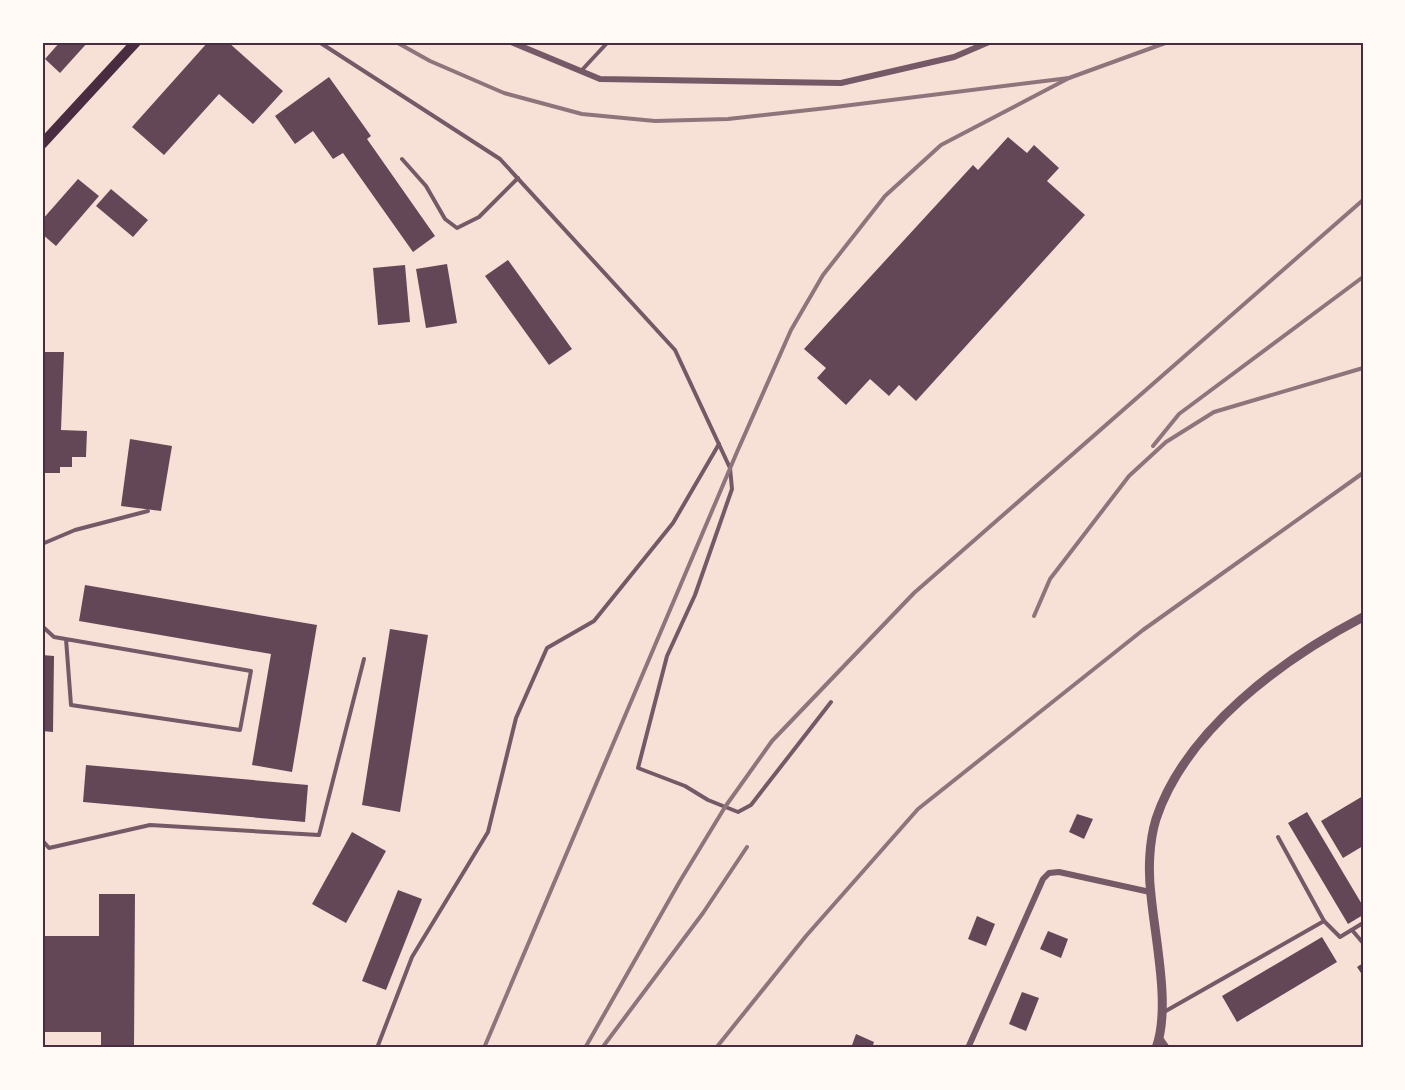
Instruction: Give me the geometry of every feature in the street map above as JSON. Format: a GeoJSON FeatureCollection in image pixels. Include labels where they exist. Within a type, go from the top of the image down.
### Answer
{"type":"FeatureCollection","features":[{"type":"Feature","properties":{"kind":"main road"},"geometry":{"type":"LineString","coordinates":[[42,144],[136,42]]}},
{"type":"Feature","properties":{"kind":"street"},"geometry":{"type":"LineString","coordinates":[[511,42],[600,79],[841,83],[954,57],[989,42]]}},
{"type":"Feature","properties":{"kind":"street"},"geometry":{"type":"LineString","coordinates":[[1156,1048],[1160,1038],[1163,1013],[1150,892],[1151,854],[1156,820],[1170,787],[1194,751],[1218,724],[1272,675],[1304,651],[1363,617]]}},
{"type":"Feature","properties":{"kind":"street"},"geometry":{"type":"LineString","coordinates":[[968,1048],[1042,879],[1049,873],[1059,872],[1150,892]]}},
{"type":"Feature","properties":{"kind":"street"},"geometry":{"type":"LineString","coordinates":[[1160,1038],[1167,1048]]}},
{"type":"Feature","properties":{"kind":"lane"},"geometry":{"type":"LineString","coordinates":[[319,42],[500,159],[675,350],[720,443],[730,468],[732,489],[694,595],[667,656],[638,768],[685,786],[708,800],[738,812],[751,806],[831,702]]}},
{"type":"Feature","properties":{"kind":"lane"},"geometry":{"type":"LineString","coordinates":[[581,71],[608,42]]}},
{"type":"Feature","properties":{"kind":"lane"},"geometry":{"type":"LineString","coordinates":[[402,159],[426,186],[445,219],[457,228],[479,218],[518,178]]}},
{"type":"Feature","properties":{"kind":"lane"},"geometry":{"type":"LineString","coordinates":[[377,1048],[412,957],[488,832],[516,718],[547,648],[594,621],[673,523],[720,443]]}},
{"type":"Feature","properties":{"kind":"lane"},"geometry":{"type":"LineString","coordinates":[[42,544],[75,530],[148,511]]}},
{"type":"Feature","properties":{"kind":"lane"},"geometry":{"type":"LineString","coordinates":[[42,626],[54,637],[66,639],[251,671],[240,730],[71,705],[66,639]]}},
{"type":"Feature","properties":{"kind":"lane"},"geometry":{"type":"LineString","coordinates":[[42,840],[49,848],[150,825],[319,835],[364,659]]}},
{"type":"Feature","properties":{"kind":"lane"},"geometry":{"type":"LineString","coordinates":[[1278,837],[1324,921],[1340,937],[1363,923]]}},
{"type":"Feature","properties":{"kind":"lane"},"geometry":{"type":"LineString","coordinates":[[1163,1013],[1324,921]]}},
{"type":"Feature","properties":{"kind":"lane"},"geometry":{"type":"LineString","coordinates":[[1352,930],[1363,944]]}},
{"type":"Feature","properties":{"kind":"building"},"geometry":{"type":"Polygon","coordinates":[[[60,42],[88,42],[60,73],[45,59],[60,42]]]}},
{"type":"Feature","properties":{"kind":"building"},"geometry":{"type":"Polygon","coordinates":[[[208,42],[228,42],[283,91],[253,124],[219,94],[164,155],[132,127],[208,42]]]}},
{"type":"Feature","properties":{"kind":"building"},"geometry":{"type":"Polygon","coordinates":[[[329,77],[371,136],[367,139],[435,236],[413,252],[343,153],[333,159],[313,131],[295,144],[275,116],[329,77]]]}},
{"type":"Feature","properties":{"kind":"building"},"geometry":{"type":"Polygon","coordinates":[[[1008,137],[1027,153],[1034,145],[1059,168],[1047,181],[1085,215],[916,401],[899,385],[889,396],[870,379],[846,405],[817,378],[826,368],[804,349],[973,165],[978,170],[1008,137]]]}},
{"type":"Feature","properties":{"kind":"building"},"geometry":{"type":"Polygon","coordinates":[[[78,179],[99,196],[56,246],[42,234],[42,220],[78,179]]]}},
{"type":"Feature","properties":{"kind":"building"},"geometry":{"type":"Polygon","coordinates":[[[111,189],[148,220],[133,237],[96,206],[111,189]]]}},
{"type":"Feature","properties":{"kind":"building"},"geometry":{"type":"Polygon","coordinates":[[[508,260],[572,349],[549,365],[485,276],[508,260]]]}},
{"type":"Feature","properties":{"kind":"building"},"geometry":{"type":"Polygon","coordinates":[[[447,264],[457,323],[426,328],[416,269],[447,264]]]}},
{"type":"Feature","properties":{"kind":"building"},"geometry":{"type":"Polygon","coordinates":[[[405,265],[410,322],[378,325],[373,268],[405,265]]]}},
{"type":"Feature","properties":{"kind":"building"},"geometry":{"type":"Polygon","coordinates":[[[42,352],[64,352],[61,430],[87,431],[86,457],[72,457],[72,467],[60,467],[60,473],[42,473],[42,352]]]}},
{"type":"Feature","properties":{"kind":"building"},"geometry":{"type":"Polygon","coordinates":[[[130,439],[172,446],[161,511],[121,506],[130,439]]]}},
{"type":"Feature","properties":{"kind":"building"},"geometry":{"type":"Polygon","coordinates":[[[85,585],[317,625],[292,772],[252,765],[271,654],[79,621],[85,585]]]}},
{"type":"Feature","properties":{"kind":"building"},"geometry":{"type":"Polygon","coordinates":[[[390,629],[428,635],[400,812],[362,805],[390,629]]]}},
{"type":"Feature","properties":{"kind":"building"},"geometry":{"type":"Polygon","coordinates":[[[42,655],[54,656],[53,732],[42,731],[42,655]]]}},
{"type":"Feature","properties":{"kind":"building"},"geometry":{"type":"Polygon","coordinates":[[[86,765],[308,785],[305,822],[83,802],[86,765]]]}},
{"type":"Feature","properties":{"kind":"building"},"geometry":{"type":"Polygon","coordinates":[[[1363,796],[1363,846],[1343,858],[1321,821],[1363,796]]]}},
{"type":"Feature","properties":{"kind":"building"},"geometry":{"type":"Polygon","coordinates":[[[1307,812],[1363,906],[1363,915],[1348,924],[1288,823],[1307,812]]]}},
{"type":"Feature","properties":{"kind":"building"},"geometry":{"type":"Polygon","coordinates":[[[1077,814],[1093,819],[1084,839],[1069,832],[1077,814]]]}},
{"type":"Feature","properties":{"kind":"building"},"geometry":{"type":"Polygon","coordinates":[[[352,832],[386,851],[346,923],[312,904],[352,832]]]}},
{"type":"Feature","properties":{"kind":"building"},"geometry":{"type":"Polygon","coordinates":[[[398,890],[422,899],[386,990],[362,981],[398,890]]]}},
{"type":"Feature","properties":{"kind":"building"},"geometry":{"type":"Polygon","coordinates":[[[99,894],[135,894],[134,1048],[101,1048],[101,1032],[42,1032],[42,936],[99,936],[99,894]]]}},
{"type":"Feature","properties":{"kind":"building"},"geometry":{"type":"Polygon","coordinates":[[[977,916],[995,924],[986,946],[968,939],[977,916]]]}},
{"type":"Feature","properties":{"kind":"building"},"geometry":{"type":"Polygon","coordinates":[[[1048,931],[1068,939],[1061,958],[1040,949],[1048,931]]]}},
{"type":"Feature","properties":{"kind":"building"},"geometry":{"type":"Polygon","coordinates":[[[1322,937],[1337,962],[1237,1022],[1222,996],[1322,937]]]}},
{"type":"Feature","properties":{"kind":"building"},"geometry":{"type":"Polygon","coordinates":[[[1363,963],[1363,976],[1357,967],[1363,963]]]}},
{"type":"Feature","properties":{"kind":"building"},"geometry":{"type":"Polygon","coordinates":[[[1022,992],[1039,998],[1026,1031],[1009,1024],[1022,992]]]}},
{"type":"Feature","properties":{"kind":"building"},"geometry":{"type":"Polygon","coordinates":[[[856,1034],[874,1042],[872,1048],[851,1048],[856,1034]]]}},
{"type":"Feature","properties":{"kind":"railway"},"geometry":{"type":"LineString","coordinates":[[396,42],[430,61],[504,93],[582,114],[655,121],[728,119],[1069,78],[1168,42]]}},
{"type":"Feature","properties":{"kind":"railway"},"geometry":{"type":"LineString","coordinates":[[484,1048],[737,452],[791,330],[823,275],[885,196],[941,145],[1069,78]]}},
{"type":"Feature","properties":{"kind":"railway"},"geometry":{"type":"LineString","coordinates":[[585,1048],[725,807],[772,741],[914,593],[1363,200]]}},
{"type":"Feature","properties":{"kind":"railway"},"geometry":{"type":"LineString","coordinates":[[1153,446],[1179,414],[1363,277]]}},
{"type":"Feature","properties":{"kind":"railway"},"geometry":{"type":"LineString","coordinates":[[1034,616],[1050,579],[1129,476],[1166,442],[1214,412],[1363,368]]}},
{"type":"Feature","properties":{"kind":"railway"},"geometry":{"type":"LineString","coordinates":[[716,1048],[806,936],[918,809],[1143,630],[1363,473]]}},
{"type":"Feature","properties":{"kind":"railway"},"geometry":{"type":"LineString","coordinates":[[602,1048],[703,913],[747,847]]}}]}
